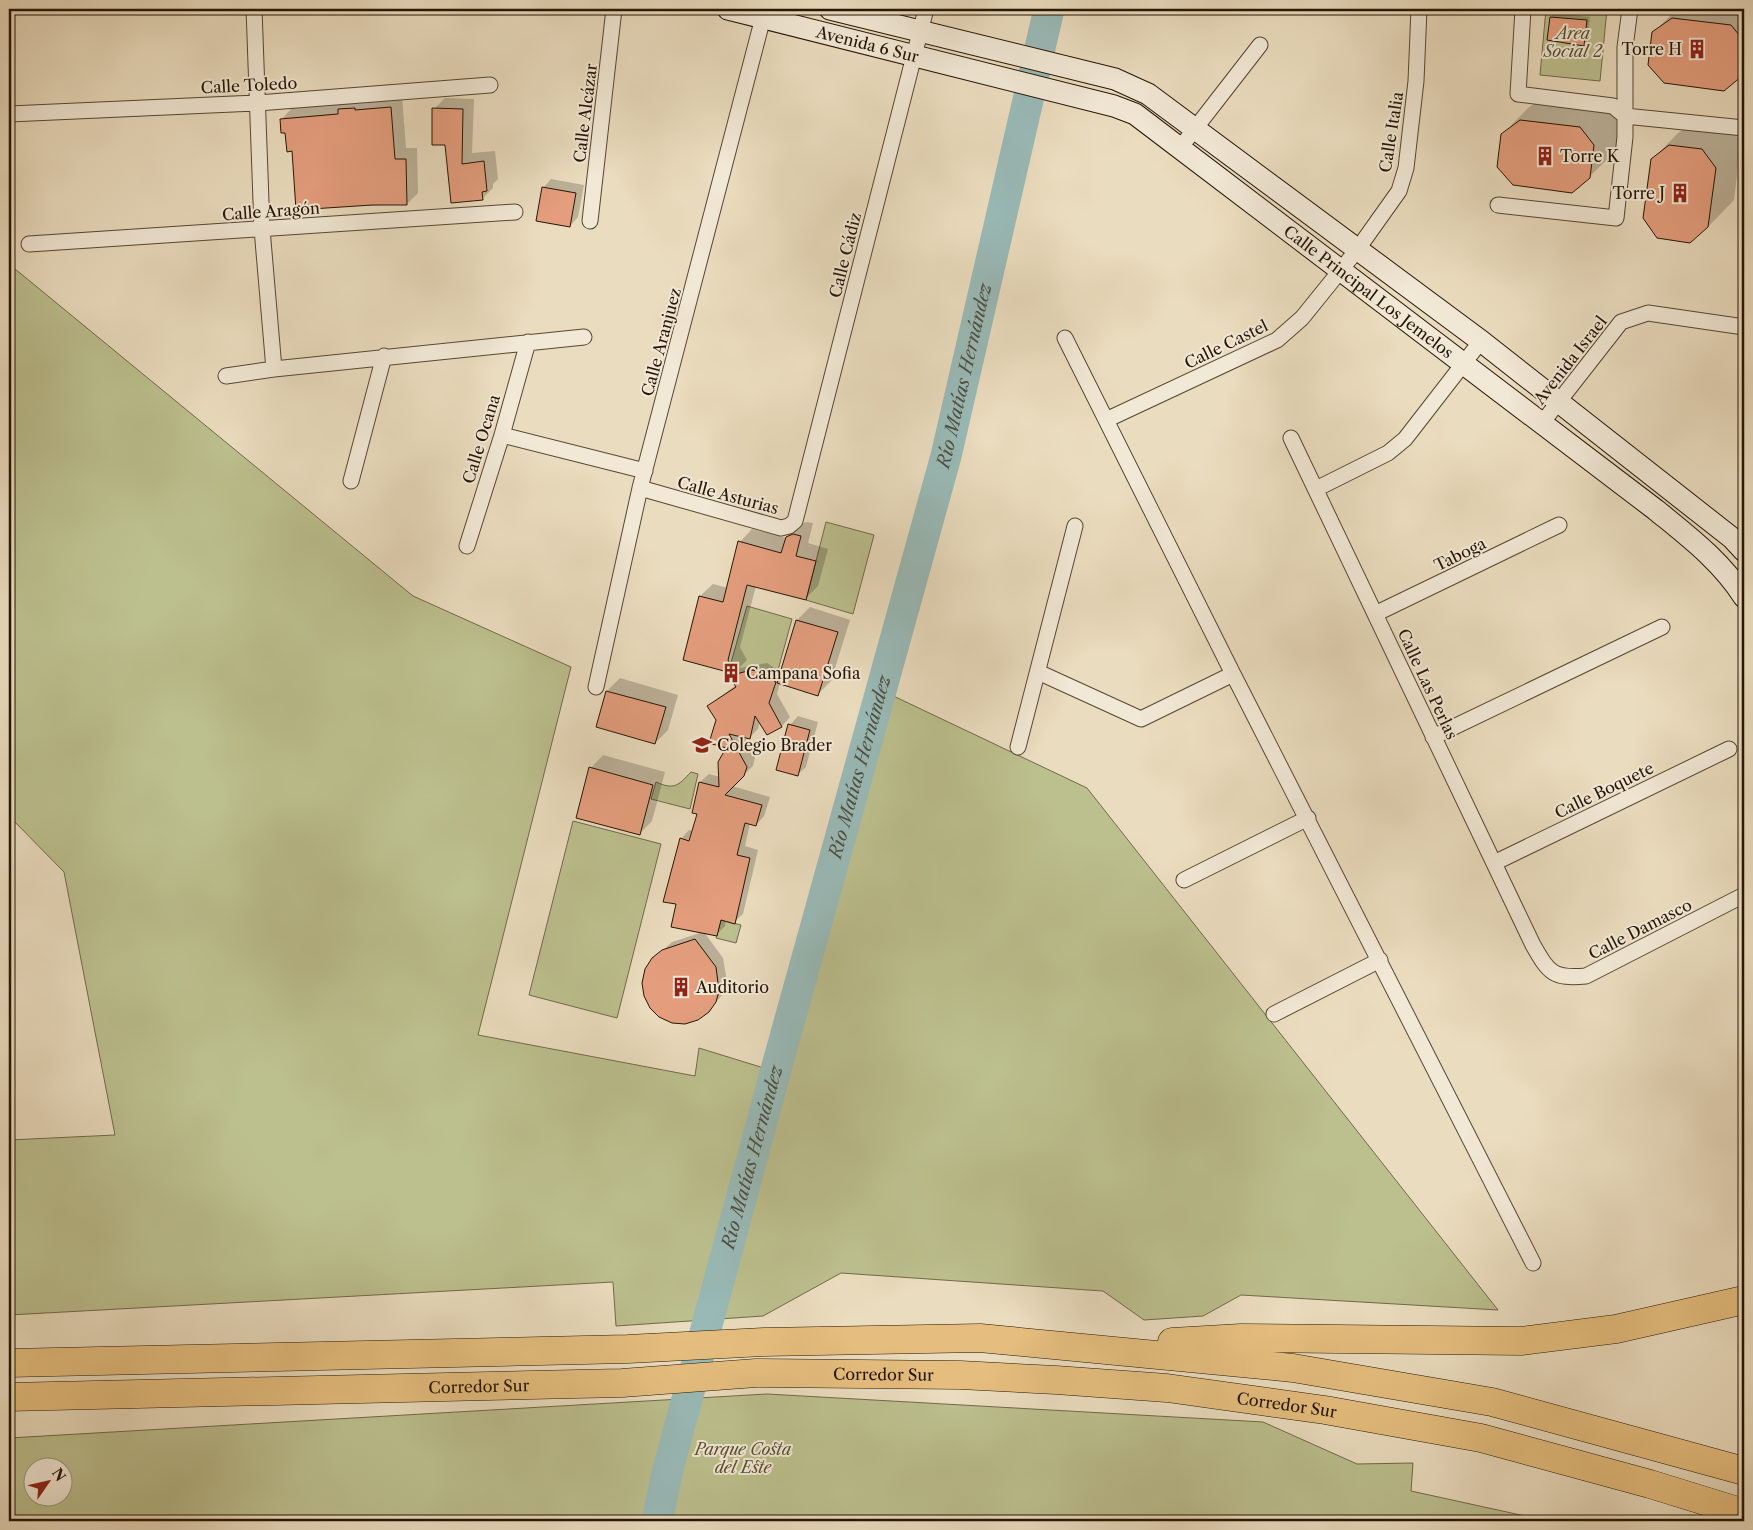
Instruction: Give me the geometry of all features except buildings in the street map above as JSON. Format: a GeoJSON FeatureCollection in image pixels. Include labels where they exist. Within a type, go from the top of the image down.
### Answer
{"type":"FeatureCollection","features":[{"type":"Feature","properties":{"kind":"highway"},"geometry":{"type":"LineString","coordinates":[[1089,1347],[1241,1338],[1521,1341],[1616,1329],[1744,1300]]}},
{"type":"Feature","properties":{"kind":"highway","name":"Corredor Sur"},"geometry":{"type":"LineString","coordinates":[[9,1363],[628,1349],[764,1342],[980,1338],[1293,1368],[1492,1402],[1744,1471]]}},
{"type":"Feature","properties":{"kind":"highway","name":"Corredor Sur"},"geometry":{"type":"LineString","coordinates":[[9,1397],[622,1383],[756,1373],[960,1375],[1056,1380],[1167,1388],[1325,1410],[1481,1438],[1650,1484],[1744,1513]]}},
{"type":"Feature","properties":{"kind":"main road","name":"Avenida 6 Sur"},"geometry":{"type":"LineString","coordinates":[[728,9],[765,14],[950,64]]}},
{"type":"Feature","properties":{"kind":"main road","name":"Avenida 6 Sur"},"geometry":{"type":"LineString","coordinates":[[830,9],[953,40]]}},
{"type":"Feature","properties":{"kind":"main road","name":"Calle Principal Los Jemelos"},"geometry":{"type":"LineString","coordinates":[[953,40],[1115,79],[1148,94],[1481,341],[1732,538],[1744,551]]}},
{"type":"Feature","properties":{"kind":"main road","name":"Calle Principal Los Jemelos"},"geometry":{"type":"LineString","coordinates":[[950,64],[1114,106],[1135,114],[1542,423],[1714,557],[1733,579],[1744,597]]}},
{"type":"Feature","properties":{"kind":"street"},"geometry":{"type":"LineString","coordinates":[[254,9],[262,229],[274,368]]}},
{"type":"Feature","properties":{"kind":"street","name":"Calle Alcázar"},"geometry":{"type":"LineString","coordinates":[[590,221],[614,9]]}},
{"type":"Feature","properties":{"kind":"street","name":"Calle Cádiz"},"geometry":{"type":"LineString","coordinates":[[798,510],[926,9]]}},
{"type":"Feature","properties":{"kind":"street","name":"Calle Italia"},"geometry":{"type":"LineString","coordinates":[[1340,271],[1399,191],[1406,168],[1416,81],[1419,9]]}},
{"type":"Feature","properties":{"kind":"street"},"geometry":{"type":"LineString","coordinates":[[1523,9],[1518,94],[1613,106],[1624,116],[1744,128]]}},
{"type":"Feature","properties":{"kind":"street"},"geometry":{"type":"LineString","coordinates":[[1498,205],[1616,218],[1625,137],[1625,47],[1630,9]]}},
{"type":"Feature","properties":{"kind":"street","name":"Calle Aranjuez"},"geometry":{"type":"LineString","coordinates":[[596,687],[640,488],[765,14]]}},
{"type":"Feature","properties":{"kind":"street"},"geometry":{"type":"LineString","coordinates":[[1180,148],[1260,45]]}},
{"type":"Feature","properties":{"kind":"street","name":"Calle Toledo"},"geometry":{"type":"LineString","coordinates":[[9,114],[258,103],[490,85]]}},
{"type":"Feature","properties":{"kind":"street","name":"Calle Aragón"},"geometry":{"type":"LineString","coordinates":[[29,244],[516,212]]}},
{"type":"Feature","properties":{"kind":"street","name":"Calle Castel"},"geometry":{"type":"LineString","coordinates":[[1106,420],[1277,340],[1302,318],[1340,271]]}},
{"type":"Feature","properties":{"kind":"street","name":"Avenida Israel"},"geometry":{"type":"LineString","coordinates":[[1542,423],[1621,322],[1648,313],[1744,327]]}},
{"type":"Feature","properties":{"kind":"street"},"geometry":{"type":"LineString","coordinates":[[226,376],[274,368],[384,356],[584,337]]}},
{"type":"Feature","properties":{"kind":"street"},"geometry":{"type":"LineString","coordinates":[[1065,338],[1233,674],[1533,1263]]}},
{"type":"Feature","properties":{"kind":"street"},"geometry":{"type":"LineString","coordinates":[[1316,490],[1388,453],[1405,439],[1481,341]]}},
{"type":"Feature","properties":{"kind":"street","name":"Calle Ocana"},"geometry":{"type":"LineString","coordinates":[[467,546],[502,435],[528,342]]}},
{"type":"Feature","properties":{"kind":"street"},"geometry":{"type":"LineString","coordinates":[[351,481],[384,356]]}},
{"type":"Feature","properties":{"kind":"street"},"geometry":{"type":"LineString","coordinates":[[502,435],[645,470]]}},
{"type":"Feature","properties":{"kind":"street","name":"Calle Las Perlas"},"geometry":{"type":"LineString","coordinates":[[1291,438],[1533,945]]}},
{"type":"Feature","properties":{"kind":"street","name":"Calle Asturias"},"geometry":{"type":"LineString","coordinates":[[640,488],[781,528],[789,526],[795,521],[798,510]]}},
{"type":"Feature","properties":{"kind":"street","name":"Taboga"},"geometry":{"type":"LineString","coordinates":[[1375,614],[1559,525]]}},
{"type":"Feature","properties":{"kind":"street"},"geometry":{"type":"LineString","coordinates":[[1018,747],[1075,526]]}},
{"type":"Feature","properties":{"kind":"street"},"geometry":{"type":"LineString","coordinates":[[1433,736],[1662,627]]}},
{"type":"Feature","properties":{"kind":"street"},"geometry":{"type":"LineString","coordinates":[[1038,672],[1141,719],[1233,674]]}},
{"type":"Feature","properties":{"kind":"street","name":"Calle Boquete"},"geometry":{"type":"LineString","coordinates":[[1494,863],[1729,748]]}},
{"type":"Feature","properties":{"kind":"street"},"geometry":{"type":"LineString","coordinates":[[1184,880],[1308,818]]}},
{"type":"Feature","properties":{"kind":"street","name":"Calle Damasco"},"geometry":{"type":"LineString","coordinates":[[1533,945],[1546,967],[1564,978],[1586,976],[1743,897]]}},
{"type":"Feature","properties":{"kind":"street"},"geometry":{"type":"LineString","coordinates":[[1274,1014],[1380,960]]}},
{"type":"Feature","properties":{"kind":"green space","name":"Area Social 2"},"geometry":{"type":"Polygon","coordinates":[[[1546,9],[1607,9],[1600,81],[1540,75],[1546,9]]]}},
{"type":"Feature","properties":{"kind":"green space"},"geometry":{"type":"Polygon","coordinates":[[[9,264],[413,596],[571,667],[478,1035],[695,1076],[699,1048],[780,1073],[885,692],[1087,788],[1498,1310],[1241,1295],[1203,1316],[1144,1320],[1103,1291],[841,1273],[763,1316],[616,1326],[613,1282],[9,1315],[9,1140],[115,1135],[64,872],[9,816],[9,264]]]}},
{"type":"Feature","properties":{"kind":"green space"},"geometry":{"type":"Polygon","coordinates":[[[826,522],[874,535],[853,614],[806,600],[826,522]]]}},
{"type":"Feature","properties":{"kind":"green space"},"geometry":{"type":"Polygon","coordinates":[[[747,606],[792,619],[775,681],[758,671],[742,674],[729,670],[747,606]]]}},
{"type":"Feature","properties":{"kind":"green space"},"geometry":{"type":"Polygon","coordinates":[[[691,772],[698,774],[690,809],[651,799],[656,782],[672,786],[683,781],[691,772]]]}},
{"type":"Feature","properties":{"kind":"green space"},"geometry":{"type":"Polygon","coordinates":[[[573,821],[661,844],[617,1018],[529,995],[573,821]]]}},
{"type":"Feature","properties":{"kind":"green space"},"geometry":{"type":"Polygon","coordinates":[[[721,920],[741,925],[736,943],[716,938],[721,920]]]}},
{"type":"Feature","properties":{"kind":"green space","name":"Parque Costa del Este"},"geometry":{"type":"Polygon","coordinates":[[[767,1394],[1263,1422],[1357,1464],[1413,1463],[1411,1491],[1548,1521],[9,1521],[9,1438],[767,1394]]]}},
{"type":"Feature","properties":{"kind":"waterway","name":"Río Matías Hernández"},"geometry":{"type":"LineString","coordinates":[[657,1521],[667,1473],[777,1066],[946,456],[1049,9]]}},
{"type":"Feature","properties":{"kind":"place","name":"Torre H"},"geometry":{"type":"Point","coordinates":[1697,49]}},
{"type":"Feature","properties":{"kind":"place","name":"Torre K"},"geometry":{"type":"Point","coordinates":[1545,156]}},
{"type":"Feature","properties":{"kind":"place","name":"Torre J"},"geometry":{"type":"Point","coordinates":[1680,193]}},
{"type":"Feature","properties":{"kind":"place","name":"Campana Sofia"},"geometry":{"type":"Point","coordinates":[731,673]}},
{"type":"Feature","properties":{"kind":"place","name":"Colegio Brader"},"geometry":{"type":"Point","coordinates":[702,745]}},
{"type":"Feature","properties":{"kind":"place","name":"Auditorio"},"geometry":{"type":"Point","coordinates":[681,987]}}]}
